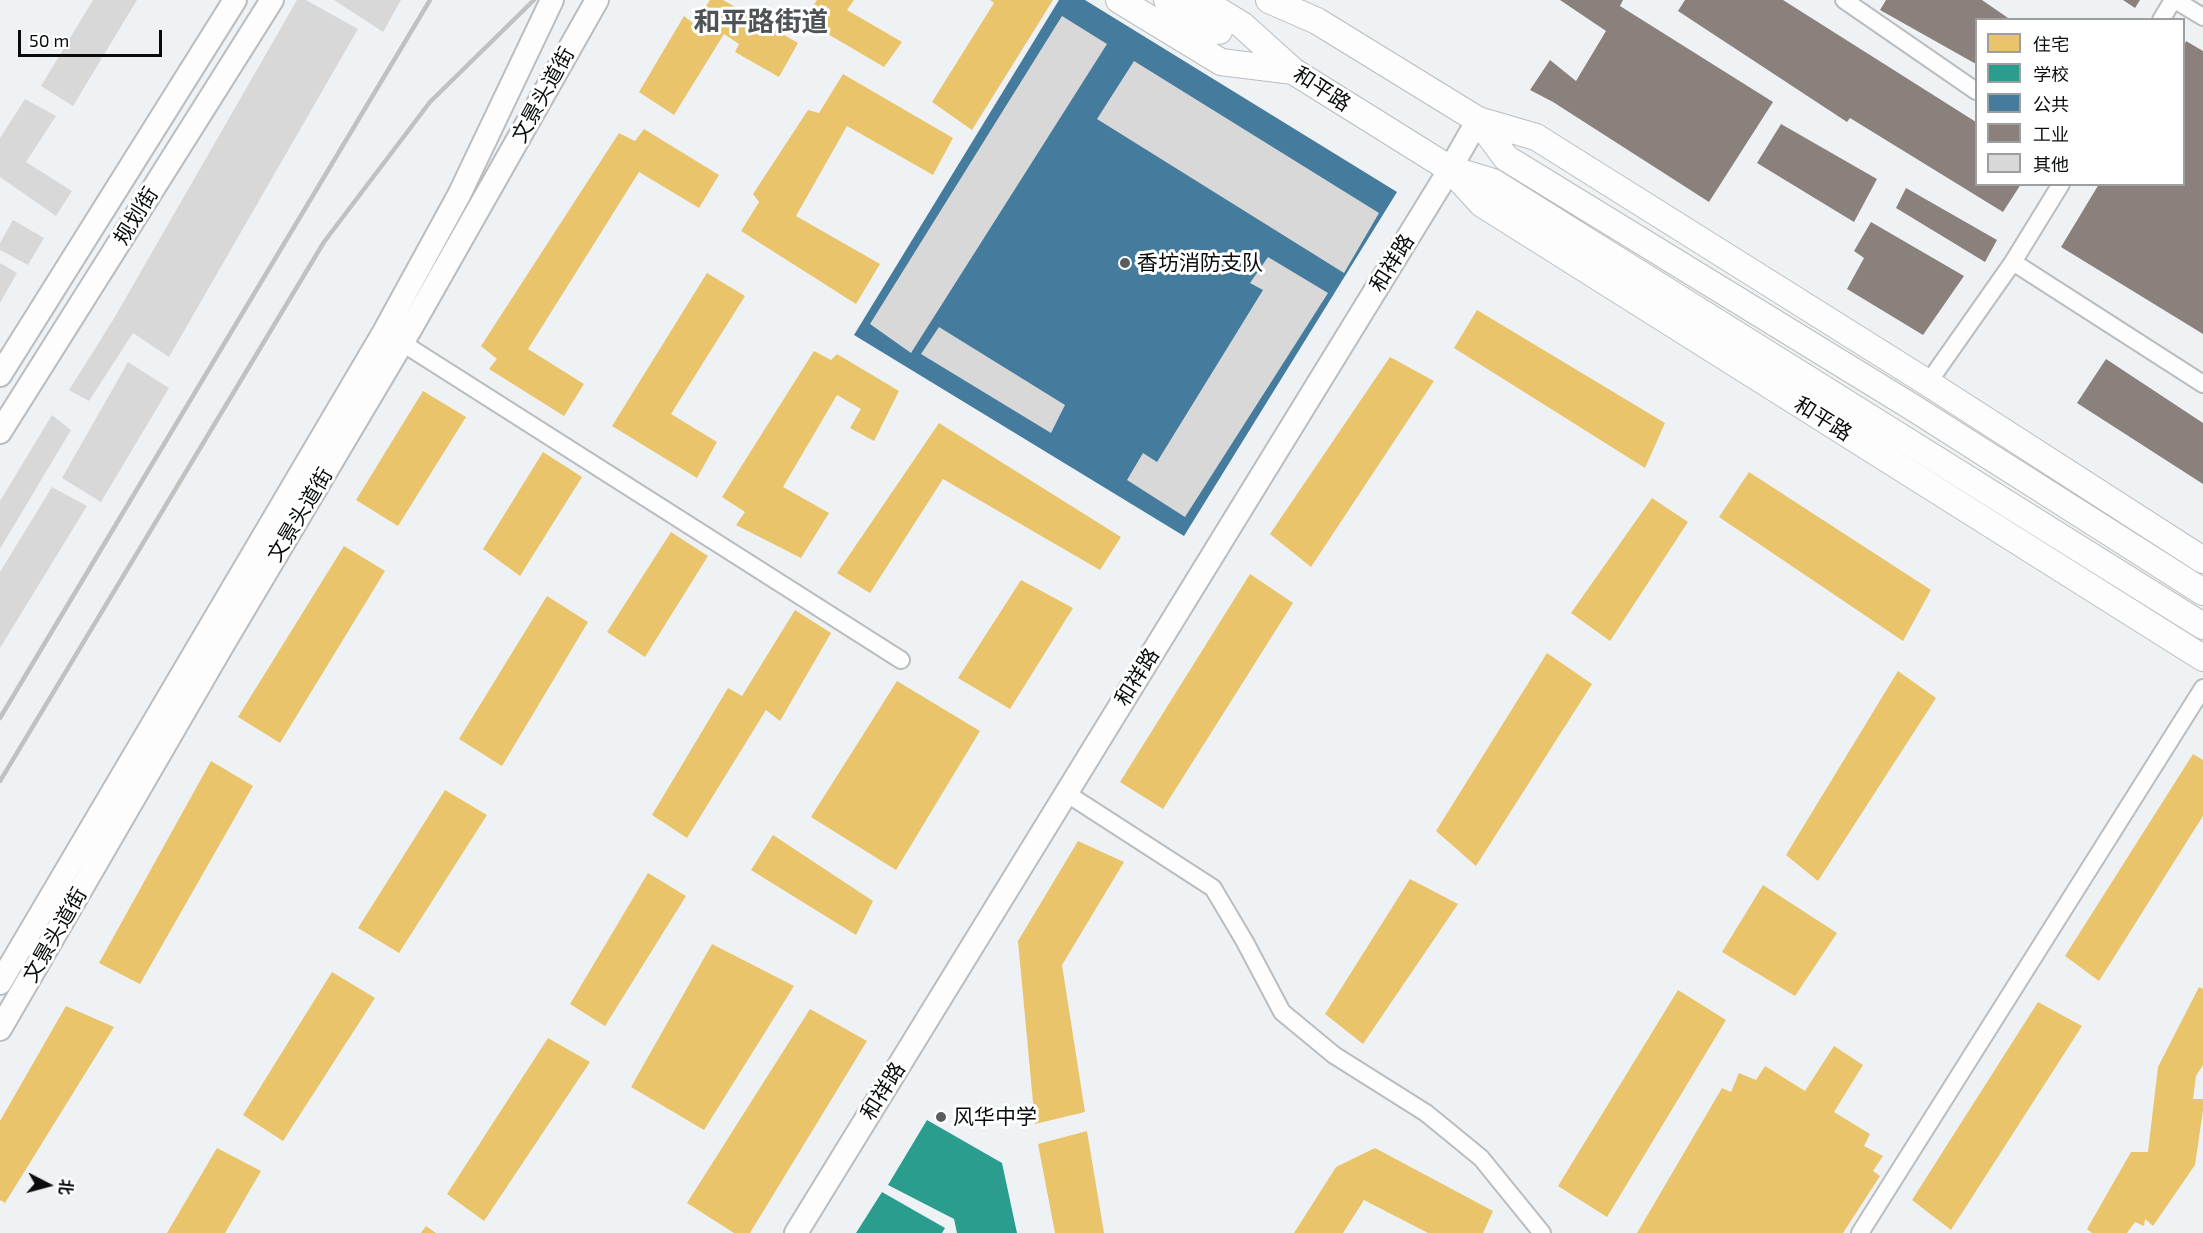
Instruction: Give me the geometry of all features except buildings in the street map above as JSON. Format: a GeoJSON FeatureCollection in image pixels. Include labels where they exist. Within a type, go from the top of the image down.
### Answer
{"type":"FeatureCollection","features":[{"type":"Feature","properties":{"kind":"main road","name":"规划街"},"geometry":{"type":"LineString","coordinates":[[0,375],[235,0]]}},
{"type":"Feature","properties":{"kind":"main road","name":"规划街"},"geometry":{"type":"LineString","coordinates":[[0,432],[272,0]]}},
{"type":"Feature","properties":{"kind":"main road","name":"文景头道街"},"geometry":{"type":"LineString","coordinates":[[0,1029],[221,648],[393,337],[552,0]]}},
{"type":"Feature","properties":{"kind":"main road","name":"文景头道街"},"geometry":{"type":"LineString","coordinates":[[0,983],[597,0]]}},
{"type":"Feature","properties":{"kind":"main road"},"geometry":{"type":"LineString","coordinates":[[1119,0],[1221,62],[1293,71]]}},
{"type":"Feature","properties":{"kind":"main road"},"geometry":{"type":"LineString","coordinates":[[1167,0],[1235,41],[1293,71]]}},
{"type":"Feature","properties":{"kind":"main road","name":"和平路"},"geometry":{"type":"LineString","coordinates":[[1201,0],[1242,24],[1293,71],[1450,169],[1493,182],[2203,626]]}},
{"type":"Feature","properties":{"kind":"main road"},"geometry":{"type":"LineString","coordinates":[[1269,0],[1317,21],[1478,120],[1536,137],[1928,383],[2203,560]]}},
{"type":"Feature","properties":{"kind":"main road"},"geometry":{"type":"LineString","coordinates":[[1295,0],[1317,21]]}},
{"type":"Feature","properties":{"kind":"main road"},"geometry":{"type":"LineString","coordinates":[[1304,0],[1317,21]]}},
{"type":"Feature","properties":{"kind":"main road"},"geometry":{"type":"LineString","coordinates":[[1478,120],[1506,158],[1902,400],[2199,588]]}},
{"type":"Feature","properties":{"kind":"main road","name":"和祥路"},"geometry":{"type":"LineString","coordinates":[[796,1233],[1478,120]]}},
{"type":"Feature","properties":{"kind":"main road","name":"和平路"},"geometry":{"type":"LineString","coordinates":[[1450,169],[1482,204],[2203,658]]}},
{"type":"Feature","properties":{"kind":"main road"},"geometry":{"type":"LineString","coordinates":[[2172,607],[2203,649]]}},
{"type":"Feature","properties":{"kind":"street"},"geometry":{"type":"LineString","coordinates":[[1844,0],[1975,90]]}},
{"type":"Feature","properties":{"kind":"street"},"geometry":{"type":"LineString","coordinates":[[2163,18],[2174,0],[2203,17]]}},
{"type":"Feature","properties":{"kind":"street"},"geometry":{"type":"LineString","coordinates":[[1928,383],[2013,262],[2060,186]]}},
{"type":"Feature","properties":{"kind":"street"},"geometry":{"type":"LineString","coordinates":[[2013,262],[2203,384]]}},
{"type":"Feature","properties":{"kind":"street"},"geometry":{"type":"LineString","coordinates":[[393,337],[901,660]]}},
{"type":"Feature","properties":{"kind":"street"},"geometry":{"type":"LineString","coordinates":[[1860,1233],[2203,687]]}},
{"type":"Feature","properties":{"kind":"street"},"geometry":{"type":"LineString","coordinates":[[1066,793],[1213,888],[1282,1012],[1334,1055],[1426,1113],[1480,1158],[1542,1233]]}},
{"type":"Feature","properties":{"kind":"railway"},"geometry":{"type":"LineString","coordinates":[[0,718],[430,0]]}},
{"type":"Feature","properties":{"kind":"railway"},"geometry":{"type":"LineString","coordinates":[[0,781],[324,242],[430,102],[534,0]]}},
{"type":"Feature","properties":{"kind":"place","name":"香坊消防支队"},"geometry":{"type":"Point","coordinates":[1125,263]}},
{"type":"Feature","properties":{"kind":"place","name":"风华中学"},"geometry":{"type":"Point","coordinates":[941,1117]}},
{"type":"Feature","properties":{"kind":"district","name":"和平路街道"},"geometry":{"type":"Point","coordinates":[761,22]}}]}
